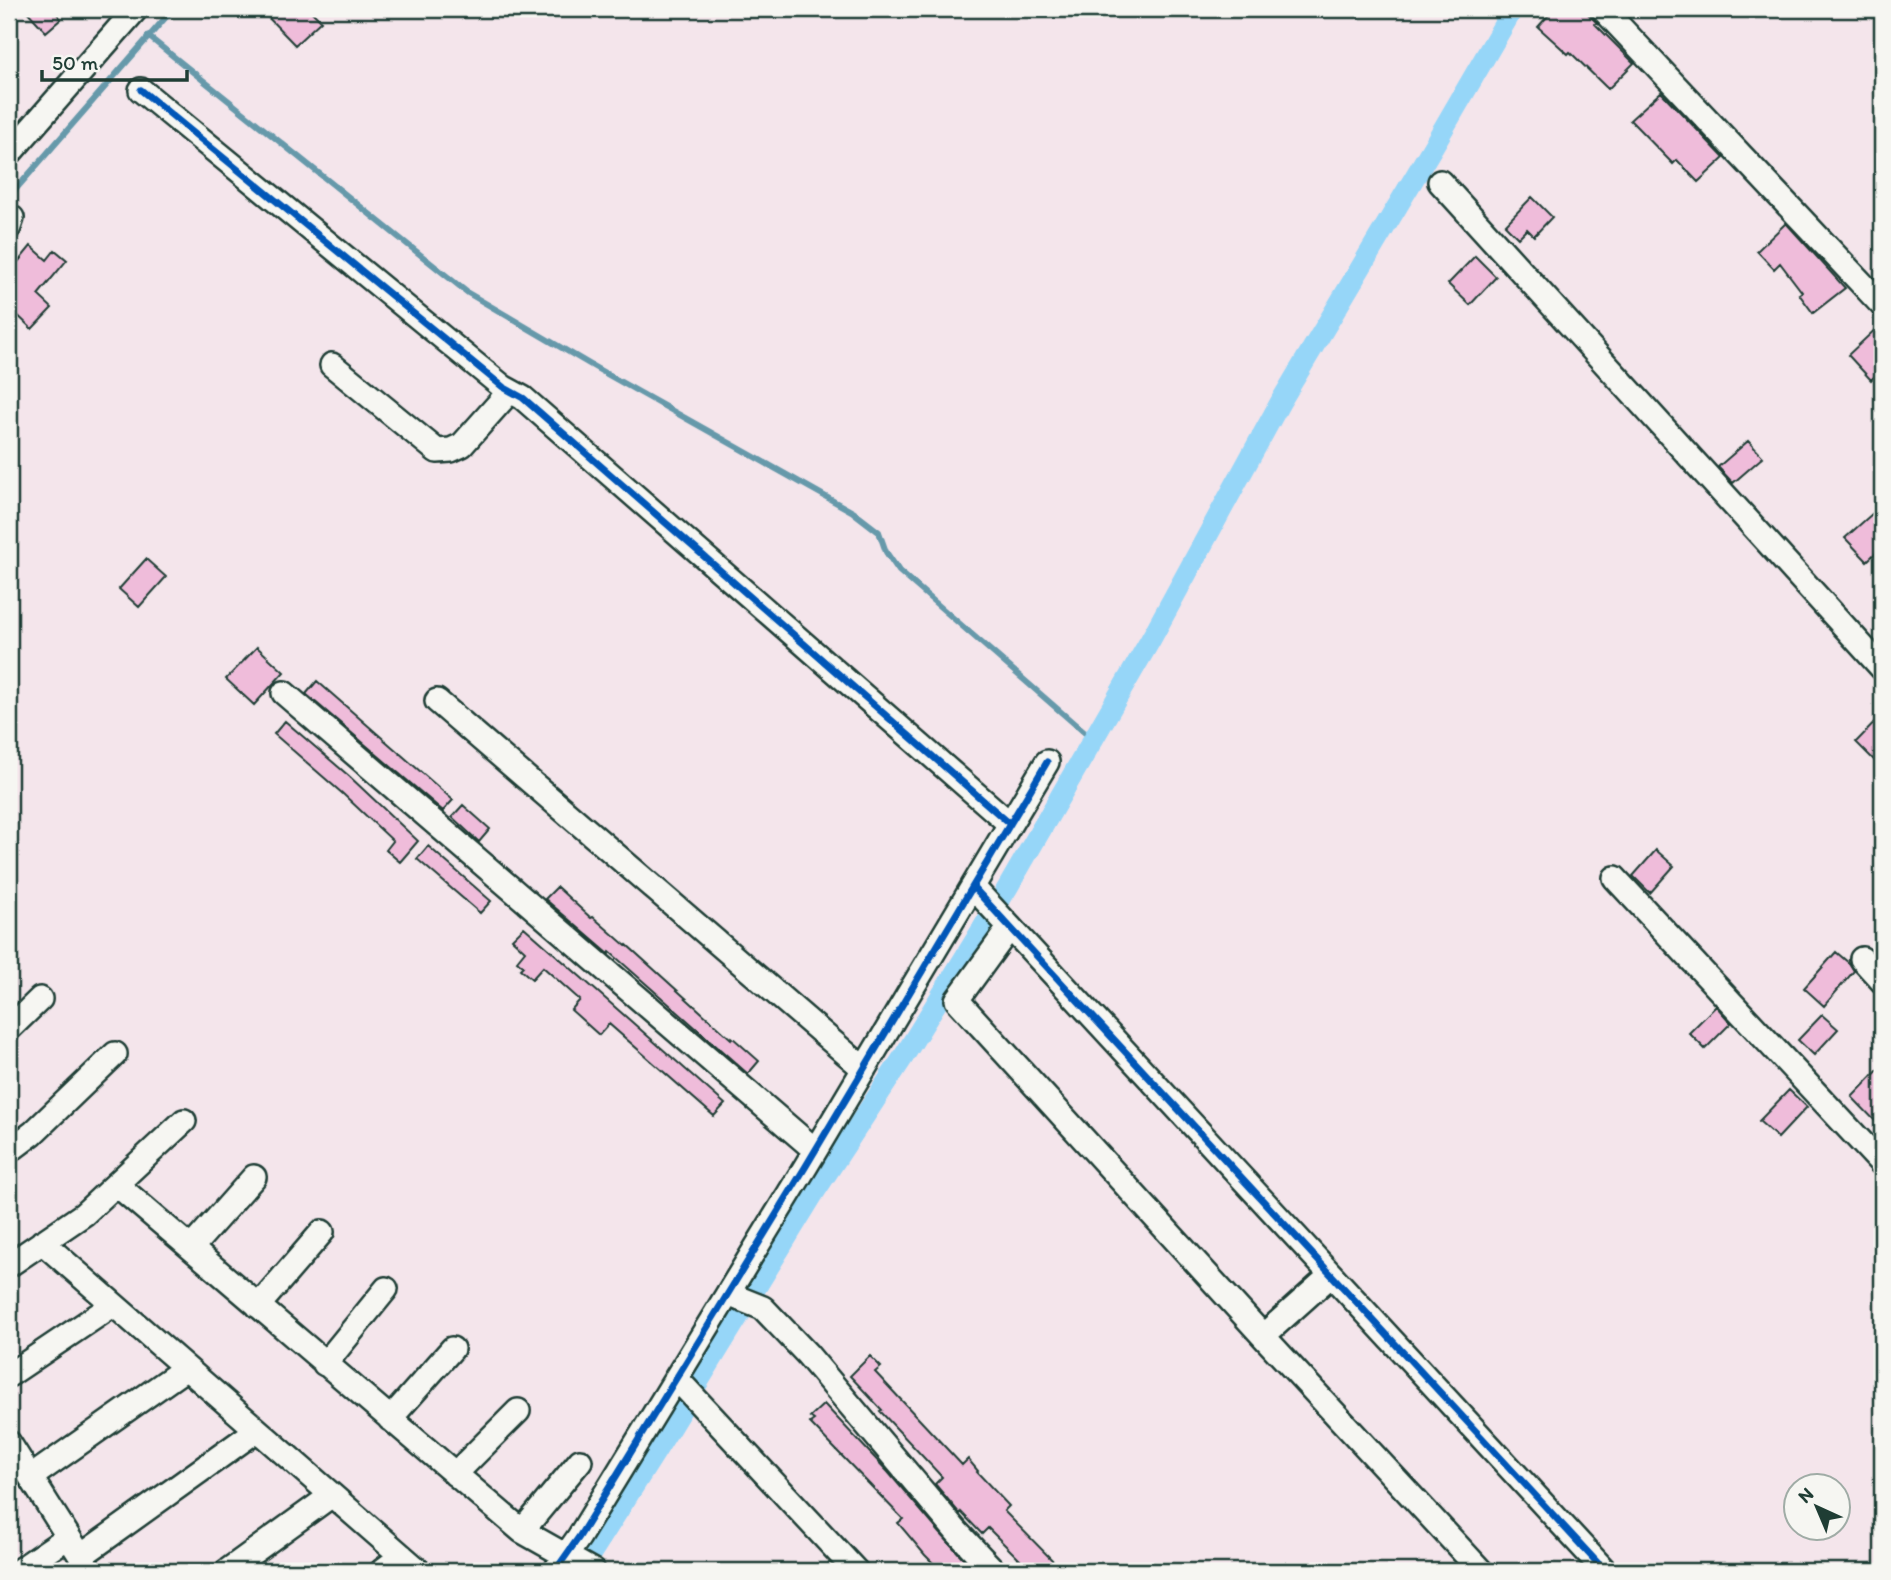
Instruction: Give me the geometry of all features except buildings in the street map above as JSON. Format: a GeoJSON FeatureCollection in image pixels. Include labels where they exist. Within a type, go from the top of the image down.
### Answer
{"type":"FeatureCollection","features":[{"type":"Feature","properties":{"kind":"street"},"geometry":{"type":"LineString","coordinates":[[9,154],[136,9]]}},
{"type":"Feature","properties":{"kind":"street"},"geometry":{"type":"LineString","coordinates":[[1603,9],[1882,305]]}},
{"type":"Feature","properties":{"kind":"street"},"geometry":{"type":"LineString","coordinates":[[141,90],[533,407],[1010,824]]}},
{"type":"Feature","properties":{"kind":"street"},"geometry":{"type":"LineString","coordinates":[[1440,182],[1882,667]]}},
{"type":"Feature","properties":{"kind":"street"},"geometry":{"type":"LineString","coordinates":[[332,365],[437,452],[462,445],[510,391]]}},
{"type":"Feature","properties":{"kind":"street"},"geometry":{"type":"LineString","coordinates":[[284,693],[815,1150]]}},
{"type":"Feature","properties":{"kind":"street"},"geometry":{"type":"LineString","coordinates":[[437,701],[864,1069]]}},
{"type":"Feature","properties":{"kind":"street"},"geometry":{"type":"LineString","coordinates":[[563,1561],[677,1379],[864,1069],[977,891],[1010,824],[1047,762]]}},
{"type":"Feature","properties":{"kind":"street"},"geometry":{"type":"LineString","coordinates":[[1615,878],[1882,1164]]}},
{"type":"Feature","properties":{"kind":"street"},"geometry":{"type":"LineString","coordinates":[[977,891],[1605,1571]]}},
{"type":"Feature","properties":{"kind":"street"},"geometry":{"type":"LineString","coordinates":[[1007,923],[957,1000],[1481,1571]]}},
{"type":"Feature","properties":{"kind":"street"},"geometry":{"type":"LineString","coordinates":[[1862,959],[1882,981]]}},
{"type":"Feature","properties":{"kind":"street"},"geometry":{"type":"LineString","coordinates":[[9,1029],[40,999]]}},
{"type":"Feature","properties":{"kind":"street"},"geometry":{"type":"LineString","coordinates":[[9,1152],[33,1133],[115,1054]]}},
{"type":"Feature","properties":{"kind":"street"},"geometry":{"type":"LineString","coordinates":[[9,1265],[84,1213],[184,1121]]}},
{"type":"Feature","properties":{"kind":"street"},"geometry":{"type":"LineString","coordinates":[[191,1248],[254,1177]]}},
{"type":"Feature","properties":{"kind":"street"},"geometry":{"type":"LineString","coordinates":[[116,1184],[522,1531],[563,1561],[593,1571]]}},
{"type":"Feature","properties":{"kind":"street"},"geometry":{"type":"LineString","coordinates":[[258,1306],[322,1232]]}},
{"type":"Feature","properties":{"kind":"street"},"geometry":{"type":"LineString","coordinates":[[42,1242],[411,1564]]}},
{"type":"Feature","properties":{"kind":"street"},"geometry":{"type":"LineString","coordinates":[[1263,1336],[1331,1275]]}},
{"type":"Feature","properties":{"kind":"street"},"geometry":{"type":"LineString","coordinates":[[325,1364],[386,1289]]}},
{"type":"Feature","properties":{"kind":"street"},"geometry":{"type":"LineString","coordinates":[[729,1294],[763,1308],[807,1354],[948,1522],[994,1571]]}},
{"type":"Feature","properties":{"kind":"street"},"geometry":{"type":"LineString","coordinates":[[9,1375],[113,1305]]}},
{"type":"Feature","properties":{"kind":"street"},"geometry":{"type":"LineString","coordinates":[[390,1419],[452,1349]]}},
{"type":"Feature","properties":{"kind":"street"},"geometry":{"type":"LineString","coordinates":[[31,1477],[186,1368]]}},
{"type":"Feature","properties":{"kind":"street"},"geometry":{"type":"LineString","coordinates":[[677,1379],[856,1571]]}},
{"type":"Feature","properties":{"kind":"street"},"geometry":{"type":"LineString","coordinates":[[455,1474],[518,1411]]}},
{"type":"Feature","properties":{"kind":"street"},"geometry":{"type":"LineString","coordinates":[[9,1443],[86,1564],[257,1430]]}},
{"type":"Feature","properties":{"kind":"street"},"geometry":{"type":"LineString","coordinates":[[522,1531],[580,1461]]}},
{"type":"Feature","properties":{"kind":"street"},"geometry":{"type":"LineString","coordinates":[[227,1571],[332,1495]]}},
{"type":"Feature","properties":{"kind":"street"},"geometry":{"type":"LineString","coordinates":[[18,1571],[68,1537]]}},
{"type":"Feature","properties":{"kind":"street"},"geometry":{"type":"LineString","coordinates":[[382,1571],[411,1564]]}},
{"type":"Feature","properties":{"kind":"waterway"},"geometry":{"type":"LineString","coordinates":[[9,197],[173,9]]}},
{"type":"Feature","properties":{"kind":"waterway"},"geometry":{"type":"LineString","coordinates":[[580,1571],[814,1193],[904,1056],[1008,887],[1151,639],[1281,401],[1513,9]]}},
{"type":"Feature","properties":{"kind":"waterway"},"geometry":{"type":"LineString","coordinates":[[148,36],[468,293],[853,512],[879,532],[886,552],[899,571],[1092,739]]}},
{"type":"Feature","properties":{"kind":"cycle path"},"geometry":{"type":"LineString","coordinates":[[141,90],[503,387],[523,398],[1010,824]]}},
{"type":"Feature","properties":{"kind":"cycle path"},"geometry":{"type":"LineString","coordinates":[[555,1571],[579,1537],[806,1166],[1047,762]]}},
{"type":"Feature","properties":{"kind":"cycle path"},"geometry":{"type":"LineString","coordinates":[[973,887],[1605,1571]]}}]}
